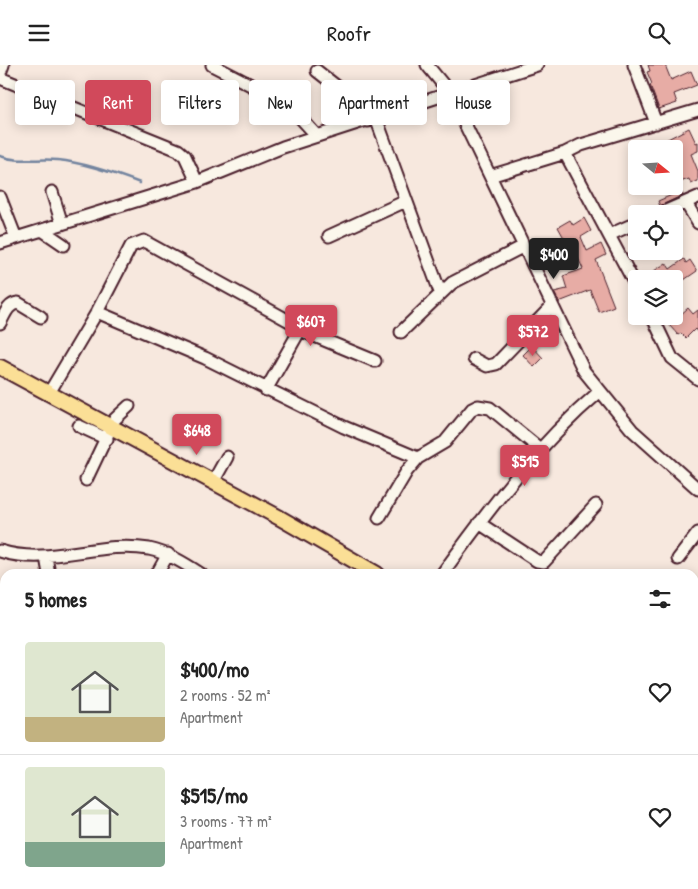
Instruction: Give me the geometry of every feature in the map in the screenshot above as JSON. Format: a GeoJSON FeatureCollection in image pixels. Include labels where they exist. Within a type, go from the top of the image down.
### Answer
{"type":"FeatureCollection","features":[{"type":"Feature","properties":{"kind":"main road"},"geometry":{"type":"LineString","coordinates":[[0,367],[49,393],[109,433],[213,482],[367,569]]}},
{"type":"Feature","properties":{"kind":"street"},"geometry":{"type":"LineString","coordinates":[[0,73],[3,65]]}},
{"type":"Feature","properties":{"kind":"street"},"geometry":{"type":"LineString","coordinates":[[212,65],[278,99],[296,113],[317,137]]}},
{"type":"Feature","properties":{"kind":"street"},"geometry":{"type":"LineString","coordinates":[[427,65],[439,80]]}},
{"type":"Feature","properties":{"kind":"street"},"geometry":{"type":"LineString","coordinates":[[490,80],[537,65]]}},
{"type":"Feature","properties":{"kind":"street"},"geometry":{"type":"LineString","coordinates":[[634,65],[656,123]]}},
{"type":"Feature","properties":{"kind":"street"},"geometry":{"type":"LineString","coordinates":[[317,71],[329,80]]}},
{"type":"Feature","properties":{"kind":"street"},"geometry":{"type":"LineString","coordinates":[[0,78],[178,149],[185,156],[197,182]]}},
{"type":"Feature","properties":{"kind":"street"},"geometry":{"type":"LineString","coordinates":[[490,176],[564,153],[581,145],[698,110]]}},
{"type":"Feature","properties":{"kind":"street"},"geometry":{"type":"LineString","coordinates":[[0,243],[197,182],[268,153],[356,125]]}},
{"type":"Feature","properties":{"kind":"street"},"geometry":{"type":"LineString","coordinates":[[374,125],[406,201],[440,292]]}},
{"type":"Feature","properties":{"kind":"street"},"geometry":{"type":"LineString","coordinates":[[465,125],[522,247],[584,371],[598,392],[632,430],[698,489]]}},
{"type":"Feature","properties":{"kind":"street"},"geometry":{"type":"LineString","coordinates":[[564,153],[628,271]]}},
{"type":"Feature","properties":{"kind":"street"},"geometry":{"type":"LineString","coordinates":[[52,192],[62,224]]}},
{"type":"Feature","properties":{"kind":"street"},"geometry":{"type":"LineString","coordinates":[[681,205],[698,197]]}},
{"type":"Feature","properties":{"kind":"street"},"geometry":{"type":"LineString","coordinates":[[0,198],[16,238]]}},
{"type":"Feature","properties":{"kind":"street"},"geometry":{"type":"LineString","coordinates":[[329,236],[406,201]]}},
{"type":"Feature","properties":{"kind":"street"},"geometry":{"type":"LineString","coordinates":[[686,203],[698,223]]}},
{"type":"Feature","properties":{"kind":"street"},"geometry":{"type":"LineString","coordinates":[[609,235],[628,227]]}},
{"type":"Feature","properties":{"kind":"street"},"geometry":{"type":"LineString","coordinates":[[42,230],[64,245]]}},
{"type":"Feature","properties":{"kind":"street"},"geometry":{"type":"LineString","coordinates":[[49,393],[97,312],[131,246],[144,241],[291,322]]}},
{"type":"Feature","properties":{"kind":"street"},"geometry":{"type":"LineString","coordinates":[[401,331],[440,292],[475,270],[522,247]]}},
{"type":"Feature","properties":{"kind":"street"},"geometry":{"type":"LineString","coordinates":[[0,323],[10,306],[14,303],[18,303],[41,317]]}},
{"type":"Feature","properties":{"kind":"street"},"geometry":{"type":"LineString","coordinates":[[474,359],[487,366],[496,364],[552,306]]}},
{"type":"Feature","properties":{"kind":"street"},"geometry":{"type":"LineString","coordinates":[[97,312],[205,358],[266,390],[344,427],[418,458]]}},
{"type":"Feature","properties":{"kind":"street"},"geometry":{"type":"LineString","coordinates":[[656,325],[672,358],[698,379]]}},
{"type":"Feature","properties":{"kind":"street"},"geometry":{"type":"LineString","coordinates":[[266,390],[300,329],[375,361]]}},
{"type":"Feature","properties":{"kind":"street"},"geometry":{"type":"LineString","coordinates":[[446,569],[479,523],[540,449],[566,420],[598,392]]}},
{"type":"Feature","properties":{"kind":"street"},"geometry":{"type":"LineString","coordinates":[[86,480],[114,419],[129,406]]}},
{"type":"Feature","properties":{"kind":"street"},"geometry":{"type":"LineString","coordinates":[[379,518],[407,471],[418,458],[445,442],[472,409],[478,406],[490,408],[540,449]]}},
{"type":"Feature","properties":{"kind":"street"},"geometry":{"type":"LineString","coordinates":[[80,426],[109,433]]}},
{"type":"Feature","properties":{"kind":"street"},"geometry":{"type":"LineString","coordinates":[[213,482],[227,457]]}},
{"type":"Feature","properties":{"kind":"street"},"geometry":{"type":"LineString","coordinates":[[479,523],[537,561],[544,562],[596,505]]}},
{"type":"Feature","properties":{"kind":"street"},"geometry":{"type":"LineString","coordinates":[[678,559],[698,533]]}},
{"type":"Feature","properties":{"kind":"street"},"geometry":{"type":"LineString","coordinates":[[0,551],[27,557],[46,557],[110,547],[149,549],[168,554],[193,569]]}},
{"type":"Feature","properties":{"kind":"street"},"geometry":{"type":"LineString","coordinates":[[160,569],[168,554]]}},
{"type":"Feature","properties":{"kind":"street"},"geometry":{"type":"LineString","coordinates":[[46,557],[48,569]]}},
{"type":"Feature","properties":{"kind":"building"},"geometry":{"type":"Polygon","coordinates":[[[648,65],[665,65],[671,80],[691,71],[697,85],[674,94],[677,103],[659,109],[650,85],[652,84],[647,72],[650,71],[648,65]]]}},
{"type":"Feature","properties":{"kind":"building"},"geometry":{"type":"Polygon","coordinates":[[[689,128],[696,143],[698,142],[698,151],[691,154],[698,171],[698,181],[691,184],[689,179],[683,181],[683,140],[666,140],[689,128]]]}},
{"type":"Feature","properties":{"kind":"building"},"geometry":{"type":"Polygon","coordinates":[[[672,195],[683,195],[662,205],[660,205],[658,201],[672,195]]]}},
{"type":"Feature","properties":{"kind":"building"},"geometry":{"type":"Polygon","coordinates":[[[584,218],[591,231],[581,237],[587,251],[601,244],[606,255],[596,260],[614,306],[599,312],[590,290],[559,302],[554,292],[567,289],[563,276],[583,269],[571,243],[568,245],[558,227],[570,220],[573,225],[584,218]]]}},
{"type":"Feature","properties":{"kind":"building"},"geometry":{"type":"Polygon","coordinates":[[[683,260],[686,263],[690,260],[697,271],[683,281],[683,270],[656,270],[666,263],[670,269],[683,260]]]}},
{"type":"Feature","properties":{"kind":"building"},"geometry":{"type":"Polygon","coordinates":[[[688,308],[693,314],[698,310],[698,333],[695,329],[686,338],[681,333],[678,335],[669,325],[683,325],[683,312],[688,308]]]}},
{"type":"Feature","properties":{"kind":"building"},"geometry":{"type":"Polygon","coordinates":[[[532,346],[543,358],[534,367],[523,355],[532,346]]]}},
{"type":"Feature","properties":{"kind":"waterway"},"geometry":{"type":"LineString","coordinates":[[0,156],[21,160],[58,160],[79,163],[140,183]]}}]}
